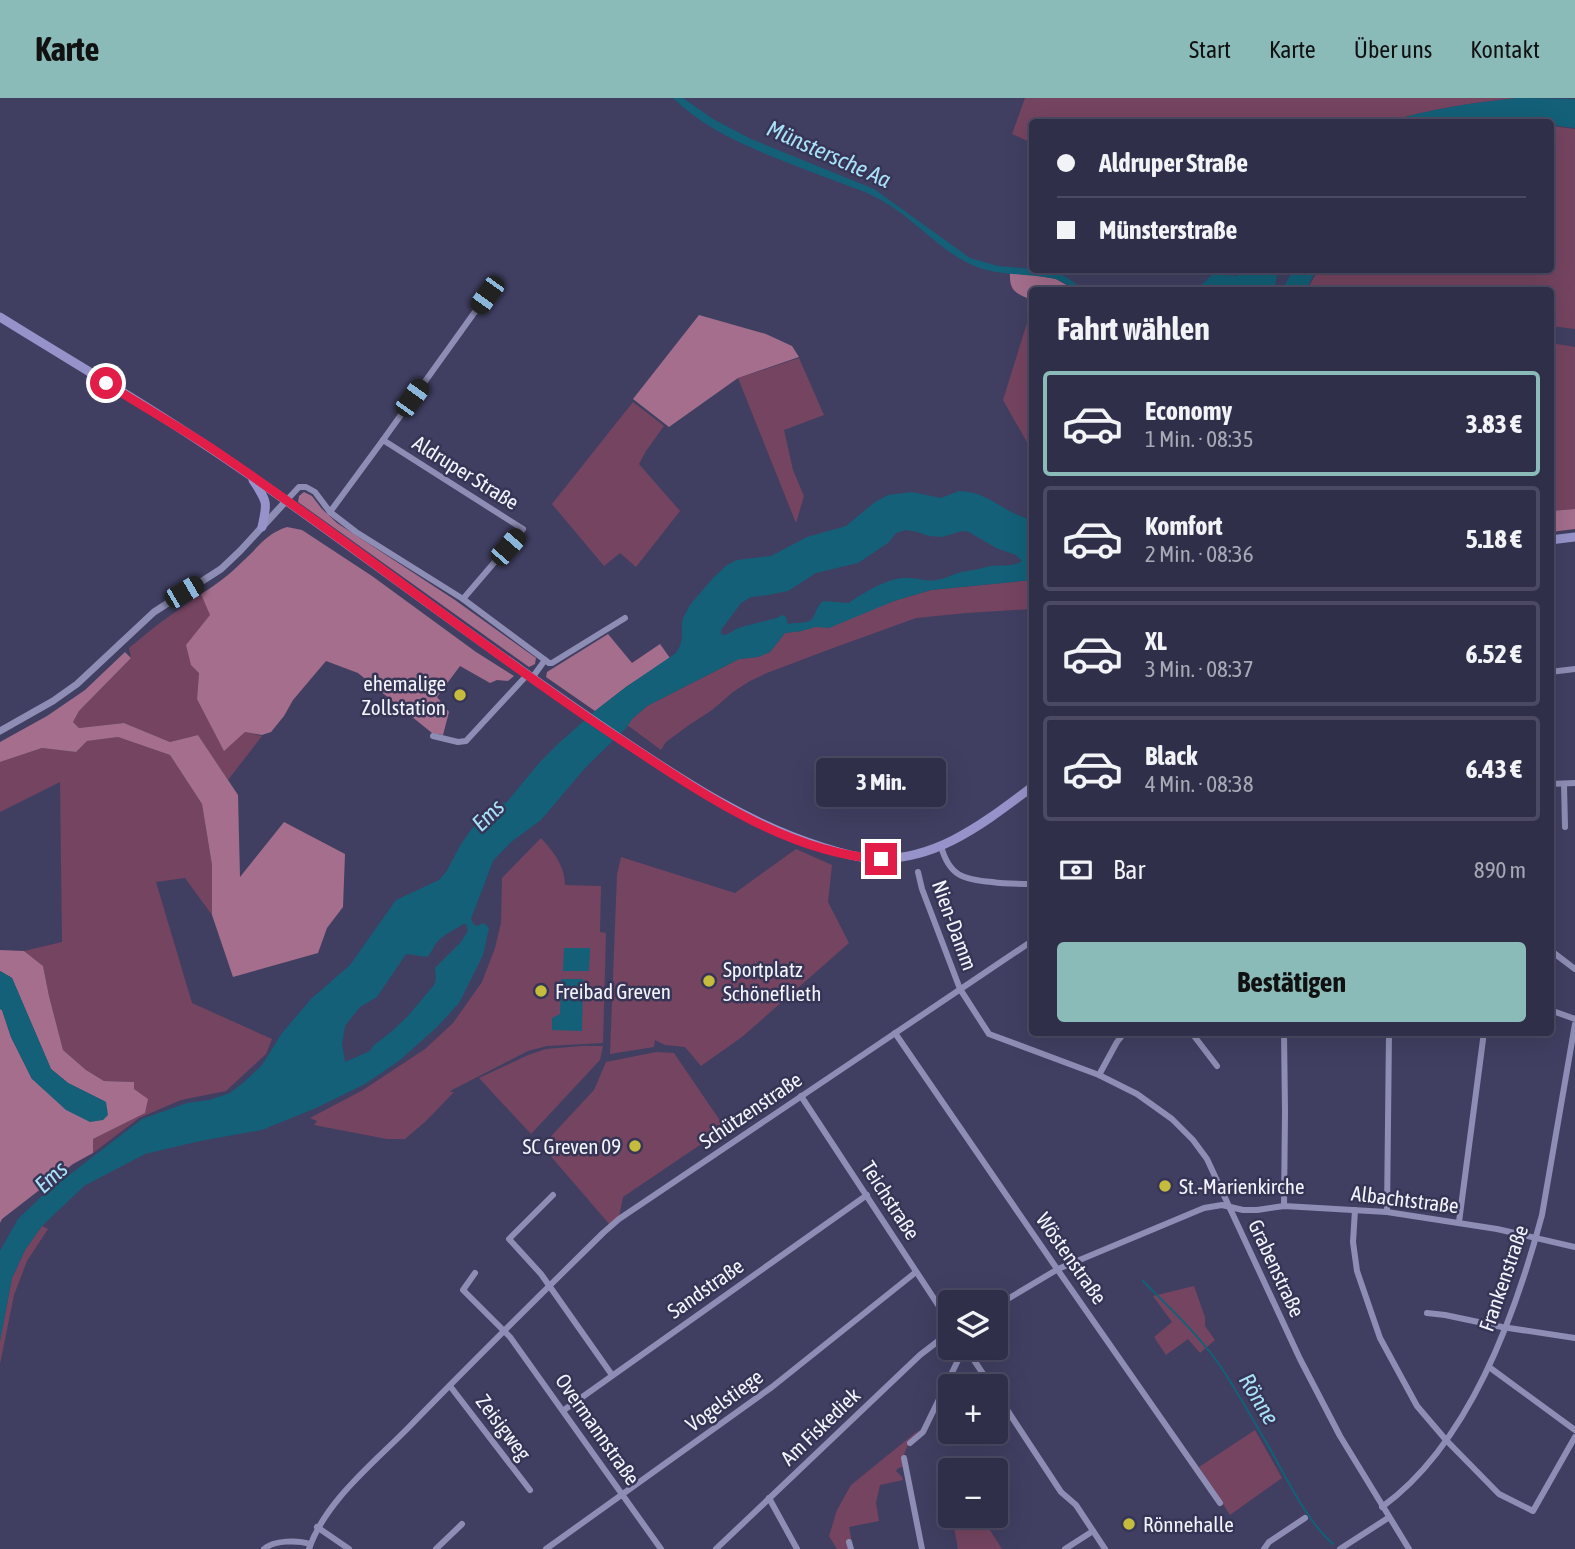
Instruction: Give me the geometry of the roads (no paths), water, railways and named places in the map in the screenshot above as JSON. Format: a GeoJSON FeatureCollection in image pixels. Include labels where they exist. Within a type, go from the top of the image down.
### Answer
{"type":"FeatureCollection","features":[{"type":"Feature","properties":{"kind":"main road"},"geometry":{"type":"LineString","coordinates":[[0,317],[205,444],[574,708],[659,765],[727,807],[779,832],[855,856],[895,859],[919,854],[958,838],[998,814],[1029,789]]}},
{"type":"Feature","properties":{"kind":"main road"},"geometry":{"type":"LineString","coordinates":[[250,475],[267,508],[262,527]]}},
{"type":"Feature","properties":{"kind":"main road"},"geometry":{"type":"LineString","coordinates":[[1554,540],[1575,537]]}},
{"type":"Feature","properties":{"kind":"street","name":"Aldruper Straße"},"geometry":{"type":"LineString","coordinates":[[330,512],[487,295]]}},
{"type":"Feature","properties":{"kind":"street","name":"Aldruper Straße"},"geometry":{"type":"LineString","coordinates":[[383,440],[523,529],[463,599]]}},
{"type":"Feature","properties":{"kind":"street"},"geometry":{"type":"LineString","coordinates":[[0,731],[77,684],[154,612],[221,569],[299,487],[306,486],[316,492],[330,512],[356,532],[463,599],[552,663],[625,618]]}},
{"type":"Feature","properties":{"kind":"street"},"geometry":{"type":"LineString","coordinates":[[433,736],[458,742],[466,741],[545,660]]}},
{"type":"Feature","properties":{"kind":"street"},"geometry":{"type":"LineString","coordinates":[[1554,672],[1575,669]]}},
{"type":"Feature","properties":{"kind":"street"},"geometry":{"type":"LineString","coordinates":[[1554,784],[1575,783]]}},
{"type":"Feature","properties":{"kind":"street"},"geometry":{"type":"LineString","coordinates":[[1564,784],[1565,827]]}},
{"type":"Feature","properties":{"kind":"street"},"geometry":{"type":"LineString","coordinates":[[941,846],[950,868],[961,877],[975,881],[1029,884]]}},
{"type":"Feature","properties":{"kind":"street","name":"Nien-Damm"},"geometry":{"type":"LineString","coordinates":[[918,872],[960,989]]}},
{"type":"Feature","properties":{"kind":"street","name":"Schützenstraße"},"geometry":{"type":"LineString","coordinates":[[264,1549],[269,1545],[293,1542],[309,1546],[317,1527],[342,1494],[619,1219],[1029,943]]}},
{"type":"Feature","properties":{"kind":"street"},"geometry":{"type":"LineString","coordinates":[[1554,953],[1575,969]]}},
{"type":"Feature","properties":{"kind":"street","name":"Grabenstraße"},"geometry":{"type":"LineString","coordinates":[[960,989],[989,1034],[1100,1075],[1149,1102],[1172,1119],[1193,1140],[1207,1159],[1300,1359],[1340,1436],[1409,1549]]}},
{"type":"Feature","properties":{"kind":"street"},"geometry":{"type":"LineString","coordinates":[[1554,1012],[1575,1022]]}},
{"type":"Feature","properties":{"kind":"street","name":"Frankenstraße"},"geometry":{"type":"LineString","coordinates":[[1382,1507],[1417,1476],[1446,1440],[1489,1367],[1506,1327],[1536,1237],[1547,1191],[1575,1022]]}},
{"type":"Feature","properties":{"kind":"street","name":"Wöstenstraße"},"geometry":{"type":"LineString","coordinates":[[895,1033],[1220,1503]]}},
{"type":"Feature","properties":{"kind":"street"},"geometry":{"type":"LineString","coordinates":[[1100,1075],[1122,1036]]}},
{"type":"Feature","properties":{"kind":"street"},"geometry":{"type":"LineString","coordinates":[[1194,1036],[1217,1066]]}},
{"type":"Feature","properties":{"kind":"street"},"geometry":{"type":"LineString","coordinates":[[1284,1036],[1284,1206]]}},
{"type":"Feature","properties":{"kind":"street"},"geometry":{"type":"LineString","coordinates":[[1387,1212],[1389,1036]]}},
{"type":"Feature","properties":{"kind":"street"},"geometry":{"type":"LineString","coordinates":[[1459,1222],[1483,1036]]}},
{"type":"Feature","properties":{"kind":"street","name":"Teichstraße"},"geometry":{"type":"LineString","coordinates":[[801,1096],[938,1305]]}},
{"type":"Feature","properties":{"kind":"street"},"geometry":{"type":"LineString","coordinates":[[553,1195],[509,1239],[550,1286],[612,1375]]}},
{"type":"Feature","properties":{"kind":"street","name":"Sandstraße"},"geometry":{"type":"LineString","coordinates":[[564,1410],[867,1195]]}},
{"type":"Feature","properties":{"kind":"street"},"geometry":{"type":"LineString","coordinates":[[1008,1299],[1058,1269],[1204,1208],[1230,1206]]}},
{"type":"Feature","properties":{"kind":"street","name":"Albachtstraße"},"geometry":{"type":"LineString","coordinates":[[1230,1206],[1243,1210],[1284,1206],[1387,1212],[1459,1222],[1575,1247]]}},
{"type":"Feature","properties":{"kind":"street"},"geometry":{"type":"LineString","coordinates":[[1355,1210],[1353,1242],[1357,1271],[1380,1338],[1417,1406],[1446,1440],[1499,1494],[1533,1511],[1575,1437]]}},
{"type":"Feature","properties":{"kind":"street","name":"Vogelstiege"},"geometry":{"type":"LineString","coordinates":[[546,1549],[772,1387],[916,1272]]}},
{"type":"Feature","properties":{"kind":"street"},"geometry":{"type":"LineString","coordinates":[[475,1273],[463,1290],[504,1331]]}},
{"type":"Feature","properties":{"kind":"street"},"geometry":{"type":"LineString","coordinates":[[1427,1313],[1575,1338]]}},
{"type":"Feature","properties":{"kind":"street","name":"Overmannstraße"},"geometry":{"type":"LineString","coordinates":[[504,1331],[564,1410],[661,1549]]}},
{"type":"Feature","properties":{"kind":"street","name":"Am Fiskediek"},"geometry":{"type":"LineString","coordinates":[[716,1549],[920,1355],[938,1341]]}},
{"type":"Feature","properties":{"kind":"street"},"geometry":{"type":"LineString","coordinates":[[910,1443],[923,1432],[959,1360]]}},
{"type":"Feature","properties":{"kind":"street"},"geometry":{"type":"LineString","coordinates":[[1489,1367],[1575,1430]]}},
{"type":"Feature","properties":{"kind":"street","name":"Zeisigweg"},"geometry":{"type":"LineString","coordinates":[[450,1386],[530,1490]]}},
{"type":"Feature","properties":{"kind":"street"},"geometry":{"type":"LineString","coordinates":[[1008,1411],[1061,1492],[1076,1506],[1105,1549]]}},
{"type":"Feature","properties":{"kind":"street"},"geometry":{"type":"LineString","coordinates":[[904,1458],[922,1549]]}},
{"type":"Feature","properties":{"kind":"street"},"geometry":{"type":"LineString","coordinates":[[769,1498],[797,1549]]}},
{"type":"Feature","properties":{"kind":"street"},"geometry":{"type":"LineString","coordinates":[[1264,1549],[1269,1542],[1305,1518]]}},
{"type":"Feature","properties":{"kind":"street"},"geometry":{"type":"LineString","coordinates":[[1340,1549],[1388,1518]]}},
{"type":"Feature","properties":{"kind":"street"},"geometry":{"type":"LineString","coordinates":[[436,1549],[462,1524]]}},
{"type":"Feature","properties":{"kind":"street"},"geometry":{"type":"LineString","coordinates":[[317,1527],[349,1549]]}},
{"type":"Feature","properties":{"kind":"street"},"geometry":{"type":"LineString","coordinates":[[1065,1549],[1093,1531]]}},
{"type":"Feature","properties":{"kind":"water"},"geometry":{"type":"Polygon","coordinates":[[[673,98],[683,98],[713,119],[751,139],[874,189],[970,258],[998,266],[1029,269],[1029,273],[1061,274],[1080,287],[1071,287],[1042,276],[995,272],[977,267],[950,252],[877,198],[751,148],[690,113],[673,98]]]}},
{"type":"Feature","properties":{"kind":"water"},"geometry":{"type":"Polygon","coordinates":[[[1517,98],[1575,99],[1575,128],[1554,125],[1554,119],[1397,119],[1517,98]]]}},
{"type":"Feature","properties":{"kind":"water"},"geometry":{"type":"Polygon","coordinates":[[[1240,273],[1277,273],[1275,287],[1199,287],[1213,274],[1237,276],[1240,273]]]}},
{"type":"Feature","properties":{"kind":"water"},"geometry":{"type":"Polygon","coordinates":[[[1291,273],[1314,273],[1308,287],[1284,287],[1291,273]]]}},
{"type":"Feature","properties":{"kind":"water","name":"Ems"},"geometry":{"type":"Polygon","coordinates":[[[959,491],[972,493],[1029,520],[1029,553],[1026,554],[1029,556],[1029,580],[931,590],[894,601],[829,628],[816,627],[785,633],[770,652],[758,657],[739,659],[647,706],[586,767],[541,820],[511,842],[493,861],[471,919],[474,925],[484,923],[489,928],[483,955],[459,1003],[437,1027],[400,1060],[365,1084],[316,1108],[262,1130],[145,1154],[84,1186],[42,1226],[25,1250],[12,1278],[0,1341],[0,1251],[18,1219],[43,1195],[142,1119],[187,1103],[230,1093],[244,1082],[262,1065],[282,1033],[311,999],[350,965],[396,900],[439,880],[473,827],[497,806],[507,802],[558,744],[626,687],[676,653],[682,638],[684,616],[690,605],[727,565],[737,560],[771,556],[807,537],[846,526],[888,495],[912,492],[941,498],[959,491]],[[906,530],[896,533],[888,543],[858,563],[816,573],[788,591],[751,597],[741,603],[721,630],[721,634],[726,635],[738,628],[782,615],[786,617],[788,624],[809,621],[823,601],[849,603],[869,590],[902,578],[937,580],[962,572],[1022,561],[1016,555],[996,548],[969,532],[962,531],[942,537],[906,530]],[[466,924],[440,939],[427,957],[406,954],[377,997],[360,1007],[345,1026],[342,1044],[345,1062],[370,1051],[407,1017],[434,985],[435,968],[461,942],[468,931],[466,924]]]}},
{"type":"Feature","properties":{"kind":"water"},"geometry":{"type":"Polygon","coordinates":[[[564,948],[590,948],[589,971],[563,971],[564,948]]]}},
{"type":"Feature","properties":{"kind":"water"},"geometry":{"type":"Polygon","coordinates":[[[0,971],[12,978],[51,1069],[68,1083],[106,1102],[108,1115],[103,1120],[90,1122],[66,1110],[32,1079],[0,1009],[0,971]]]}},
{"type":"Feature","properties":{"kind":"water"},"geometry":{"type":"Polygon","coordinates":[[[561,979],[583,979],[582,1031],[552,1030],[552,1018],[560,1014],[561,979]]]}},
{"type":"Feature","properties":{"kind":"waterway","name":"Rönne"},"geometry":{"type":"LineString","coordinates":[[1143,1281],[1216,1360],[1300,1503],[1315,1525],[1333,1544]]}},
{"type":"Feature","properties":{"kind":"place","name":"ehemalige Zollstation"},"geometry":{"type":"Point","coordinates":[460,695]}},
{"type":"Feature","properties":{"kind":"place","name":"Sportplatz Schöneflieth"},"geometry":{"type":"Point","coordinates":[709,981]}},
{"type":"Feature","properties":{"kind":"place","name":"Freibad Greven"},"geometry":{"type":"Point","coordinates":[541,991]}},
{"type":"Feature","properties":{"kind":"place","name":"SC Greven 09"},"geometry":{"type":"Point","coordinates":[635,1146]}},
{"type":"Feature","properties":{"kind":"place","name":"St.-Marienkirche"},"geometry":{"type":"Point","coordinates":[1165,1186]}},
{"type":"Feature","properties":{"kind":"place","name":"Rönnehalle"},"geometry":{"type":"Point","coordinates":[1129,1524]}},
{"type":"Feature","properties":{"kind":"water label","name":"Münstersche Aa"},"geometry":{"type":"Point","coordinates":[829,154]}}]}
